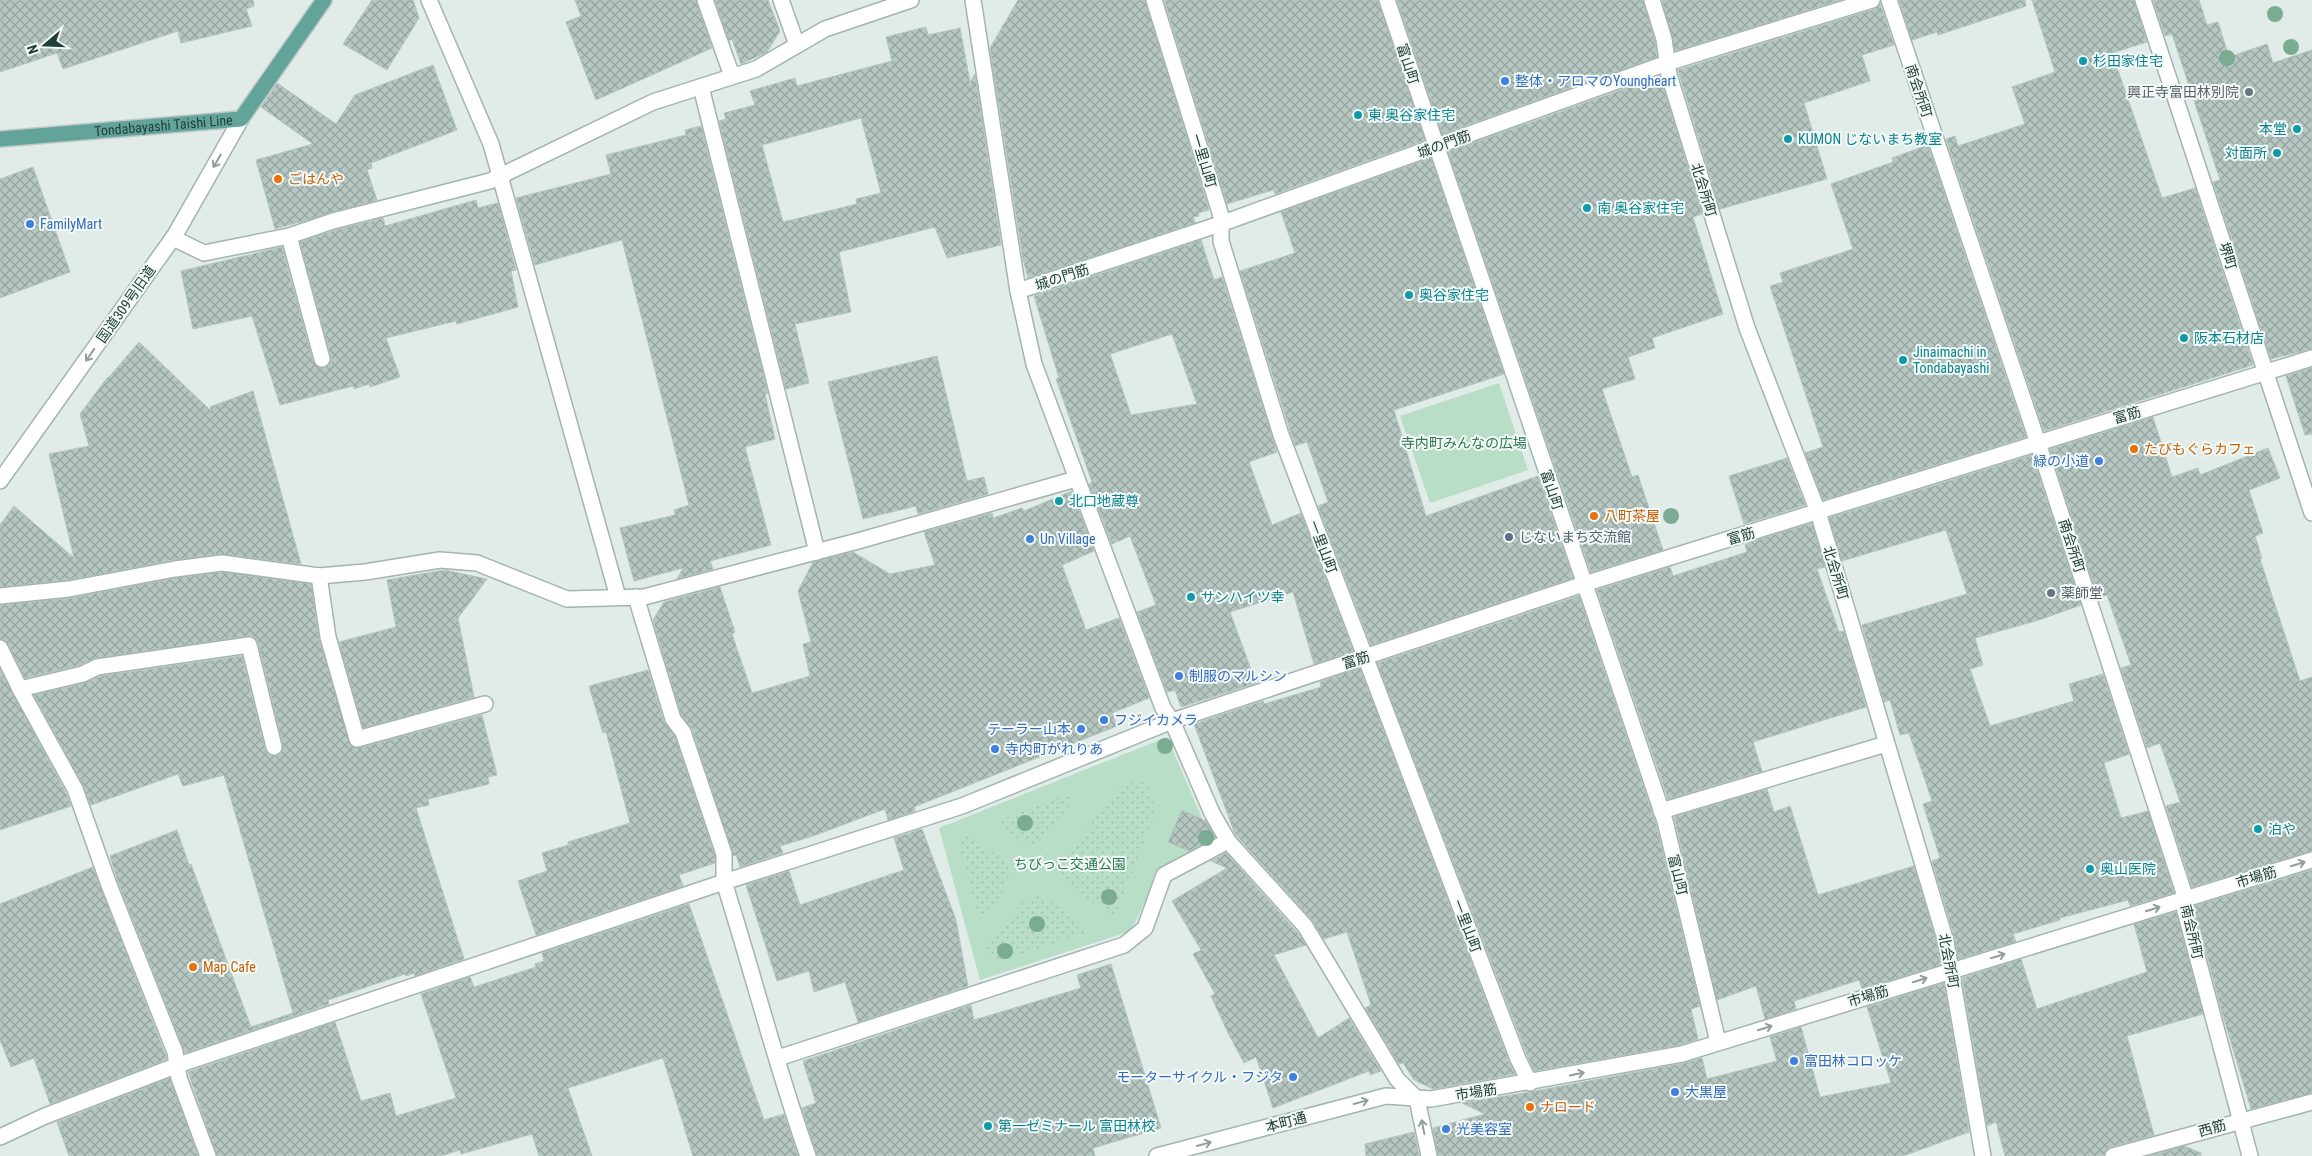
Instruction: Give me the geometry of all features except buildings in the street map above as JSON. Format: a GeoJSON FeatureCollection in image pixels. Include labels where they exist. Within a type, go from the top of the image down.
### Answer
{"type":"FeatureCollection","features":[{"type":"Feature","properties":{"kind":"main road","name":"Tondabayashi Taishi Line"},"geometry":{"type":"LineString","coordinates":[[0,139],[242,119],[324,0]]}},
{"type":"Feature","properties":{"kind":"street"},"geometry":{"type":"LineString","coordinates":[[429,0],[492,144],[618,598]]}},
{"type":"Feature","properties":{"kind":"street"},"geometry":{"type":"LineString","coordinates":[[705,0],[732,76]]}},
{"type":"Feature","properties":{"kind":"street"},"geometry":{"type":"LineString","coordinates":[[781,0],[797,45]]}},
{"type":"Feature","properties":{"kind":"street"},"geometry":{"type":"LineString","coordinates":[[173,238],[204,253],[289,236],[333,221],[490,181],[652,102],[756,68],[825,29],[911,0]]}},
{"type":"Feature","properties":{"kind":"street"},"geometry":{"type":"LineString","coordinates":[[973,0],[1018,291],[1034,364],[1159,699],[1172,721],[1212,813],[1228,841],[1305,926],[1397,1079],[1417,1098],[1429,1156]]}},
{"type":"Feature","properties":{"kind":"street","name":"一里山町"},"geometry":{"type":"LineString","coordinates":[[1154,0],[1220,216],[1221,241],[1281,435],[1518,1059],[1530,1083]]}},
{"type":"Feature","properties":{"kind":"street","name":"富山町"},"geometry":{"type":"LineString","coordinates":[[1387,0],[1661,811],[1718,1042]]}},
{"type":"Feature","properties":{"kind":"street","name":"北会所町"},"geometry":{"type":"LineString","coordinates":[[1652,0],[1664,39],[1669,75],[1747,328],[1818,512],[1946,942],[1983,1156]]}},
{"type":"Feature","properties":{"kind":"street","name":"城の門筋"},"geometry":{"type":"LineString","coordinates":[[1018,291],[1220,224],[1667,64],[1872,0]]}},
{"type":"Feature","properties":{"kind":"street","name":"南会所町"},"geometry":{"type":"LineString","coordinates":[[1889,0],[2038,443],[2182,883],[2185,899],[2184,907],[2250,1156]]}},
{"type":"Feature","properties":{"kind":"street","name":"堺町"},"geometry":{"type":"LineString","coordinates":[[2143,0],[2312,514]]}},
{"type":"Feature","properties":{"kind":"street"},"geometry":{"type":"LineString","coordinates":[[701,87],[817,552]]}},
{"type":"Feature","properties":{"kind":"street","name":"国道309号旧道"},"geometry":{"type":"LineString","coordinates":[[0,481],[173,238],[242,119]]}},
{"type":"Feature","properties":{"kind":"street"},"geometry":{"type":"LineString","coordinates":[[289,236],[322,359]]}},
{"type":"Feature","properties":{"kind":"street","name":"富筋"},"geometry":{"type":"LineString","coordinates":[[0,1137],[46,1116],[178,1065],[724,882],[962,806],[1172,721],[1584,584],[2312,358]]}},
{"type":"Feature","properties":{"kind":"street"},"geometry":{"type":"LineString","coordinates":[[0,596],[69,589],[222,563],[319,576],[365,572],[440,560],[477,563],[567,599],[644,597],[817,552],[1076,479]]}},
{"type":"Feature","properties":{"kind":"street"},"geometry":{"type":"LineString","coordinates":[[319,576],[328,637],[357,739],[485,704]]}},
{"type":"Feature","properties":{"kind":"street"},"geometry":{"type":"LineString","coordinates":[[636,597],[673,719],[683,732],[724,854],[724,882],[778,1058],[790,1107],[808,1156]]}},
{"type":"Feature","properties":{"kind":"street"},"geometry":{"type":"LineString","coordinates":[[20,689],[83,674],[97,667],[249,645],[274,747]]}},
{"type":"Feature","properties":{"kind":"street"},"geometry":{"type":"LineString","coordinates":[[0,648],[20,689],[75,789],[109,885],[166,1027],[178,1065],[179,1078],[208,1156]]}},
{"type":"Feature","properties":{"kind":"street"},"geometry":{"type":"LineString","coordinates":[[1661,811],[1886,744]]}},
{"type":"Feature","properties":{"kind":"street"},"geometry":{"type":"LineString","coordinates":[[778,1058],[1124,944],[1145,928],[1164,875],[1228,841]]}},
{"type":"Feature","properties":{"kind":"street","name":"市場筋"},"geometry":{"type":"LineString","coordinates":[[1417,1098],[1431,1099],[1530,1083],[1682,1054],[2312,860]]}},
{"type":"Feature","properties":{"kind":"street","name":"本町通"},"geometry":{"type":"LineString","coordinates":[[1157,1156],[1386,1096],[1417,1098]]}},
{"type":"Feature","properties":{"kind":"street","name":"西筋"},"geometry":{"type":"LineString","coordinates":[[2113,1156],[2312,1102]]}},
{"type":"Feature","properties":{"kind":"green space","name":"寺内町みんなの広場"},"geometry":{"type":"Polygon","coordinates":[[[1499,383],[1528,470],[1430,503],[1400,416],[1499,383]]]}},
{"type":"Feature","properties":{"kind":"green space","name":"ちびっこ交通公園"},"geometry":{"type":"Polygon","coordinates":[[[1167,737],[1212,841],[1162,866],[1131,931],[980,980],[939,828],[1167,737]]]}},
{"type":"Feature","properties":{"kind":"green space"},"geometry":{"type":"Polygon","coordinates":[[[1132,779],[1145,783],[1151,792],[1154,818],[1117,912],[1111,914],[1103,911],[1064,879],[1059,866],[1120,785],[1132,779]]]}},
{"type":"Feature","properties":{"kind":"green space"},"geometry":{"type":"Polygon","coordinates":[[[1069,793],[1074,794],[1075,798],[1042,842],[1034,847],[1027,845],[996,822],[1069,793]]]}},
{"type":"Feature","properties":{"kind":"green space"},"geometry":{"type":"Polygon","coordinates":[[[968,834],[1002,860],[1011,872],[1012,877],[1008,886],[983,915],[976,910],[960,849],[962,839],[968,834]]]}},
{"type":"Feature","properties":{"kind":"green space"},"geometry":{"type":"Polygon","coordinates":[[[1039,894],[1050,900],[1089,932],[997,962],[989,959],[985,948],[985,940],[999,929],[1023,902],[1039,894]]]}},
{"type":"Feature","properties":{"kind":"place","name":"杉田家住宅"},"geometry":{"type":"Point","coordinates":[2083,61]}},
{"type":"Feature","properties":{"kind":"place","name":"整体・アロマのYoungheart"},"geometry":{"type":"Point","coordinates":[1505,81]}},
{"type":"Feature","properties":{"kind":"place","name":"興正寺富田林別院"},"geometry":{"type":"Point","coordinates":[2249,92]}},
{"type":"Feature","properties":{"kind":"place","name":"東 奥谷家住宅"},"geometry":{"type":"Point","coordinates":[1358,115]}},
{"type":"Feature","properties":{"kind":"place","name":"本堂"},"geometry":{"type":"Point","coordinates":[2297,129]}},
{"type":"Feature","properties":{"kind":"place","name":"KUMON じないまち教室"},"geometry":{"type":"Point","coordinates":[1788,139]}},
{"type":"Feature","properties":{"kind":"place","name":"対面所"},"geometry":{"type":"Point","coordinates":[2277,153]}},
{"type":"Feature","properties":{"kind":"place","name":"ごはんや"},"geometry":{"type":"Point","coordinates":[278,179]}},
{"type":"Feature","properties":{"kind":"place","name":"南 奥谷家住宅"},"geometry":{"type":"Point","coordinates":[1587,208]}},
{"type":"Feature","properties":{"kind":"place","name":"FamilyMart"},"geometry":{"type":"Point","coordinates":[30,224]}},
{"type":"Feature","properties":{"kind":"place","name":"奥谷家住宅"},"geometry":{"type":"Point","coordinates":[1409,295]}},
{"type":"Feature","properties":{"kind":"place","name":"阪本石材店"},"geometry":{"type":"Point","coordinates":[2184,338]}},
{"type":"Feature","properties":{"kind":"place","name":"Jinaimachi in Tondabayashi"},"geometry":{"type":"Point","coordinates":[1903,360]}},
{"type":"Feature","properties":{"kind":"place","name":"たびもぐらカフェ"},"geometry":{"type":"Point","coordinates":[2134,449]}},
{"type":"Feature","properties":{"kind":"place","name":"緑の小道"},"geometry":{"type":"Point","coordinates":[2099,461]}},
{"type":"Feature","properties":{"kind":"place","name":"北口地蔵尊"},"geometry":{"type":"Point","coordinates":[1059,501]}},
{"type":"Feature","properties":{"kind":"place","name":"八町茶屋"},"geometry":{"type":"Point","coordinates":[1594,516]}},
{"type":"Feature","properties":{"kind":"place","name":"じないまち交流館"},"geometry":{"type":"Point","coordinates":[1509,537]}},
{"type":"Feature","properties":{"kind":"place","name":"Un Village"},"geometry":{"type":"Point","coordinates":[1030,539]}},
{"type":"Feature","properties":{"kind":"place","name":"薬師堂"},"geometry":{"type":"Point","coordinates":[2051,593]}},
{"type":"Feature","properties":{"kind":"place","name":"サンハイツ幸"},"geometry":{"type":"Point","coordinates":[1191,597]}},
{"type":"Feature","properties":{"kind":"place","name":"制服のマルシン"},"geometry":{"type":"Point","coordinates":[1179,676]}},
{"type":"Feature","properties":{"kind":"place","name":"フジイカメラ"},"geometry":{"type":"Point","coordinates":[1104,720]}},
{"type":"Feature","properties":{"kind":"place","name":"テーラー山本"},"geometry":{"type":"Point","coordinates":[1081,729]}},
{"type":"Feature","properties":{"kind":"place","name":"寺内町がれりあ"},"geometry":{"type":"Point","coordinates":[995,749]}},
{"type":"Feature","properties":{"kind":"place","name":"泊や"},"geometry":{"type":"Point","coordinates":[2258,829]}},
{"type":"Feature","properties":{"kind":"place","name":"奥山医院"},"geometry":{"type":"Point","coordinates":[2090,869]}},
{"type":"Feature","properties":{"kind":"place","name":"Map Cafe"},"geometry":{"type":"Point","coordinates":[193,967]}},
{"type":"Feature","properties":{"kind":"place","name":"富田林コロッケ"},"geometry":{"type":"Point","coordinates":[1794,1061]}},
{"type":"Feature","properties":{"kind":"place","name":"モーターサイクル・フジタ"},"geometry":{"type":"Point","coordinates":[1293,1077]}},
{"type":"Feature","properties":{"kind":"place","name":"大黒屋"},"geometry":{"type":"Point","coordinates":[1675,1092]}},
{"type":"Feature","properties":{"kind":"place","name":"ナロード"},"geometry":{"type":"Point","coordinates":[1530,1107]}},
{"type":"Feature","properties":{"kind":"place","name":"第一ゼミナール 富田林校"},"geometry":{"type":"Point","coordinates":[988,1126]}},
{"type":"Feature","properties":{"kind":"place","name":"光美容室"},"geometry":{"type":"Point","coordinates":[1446,1129]}}]}
